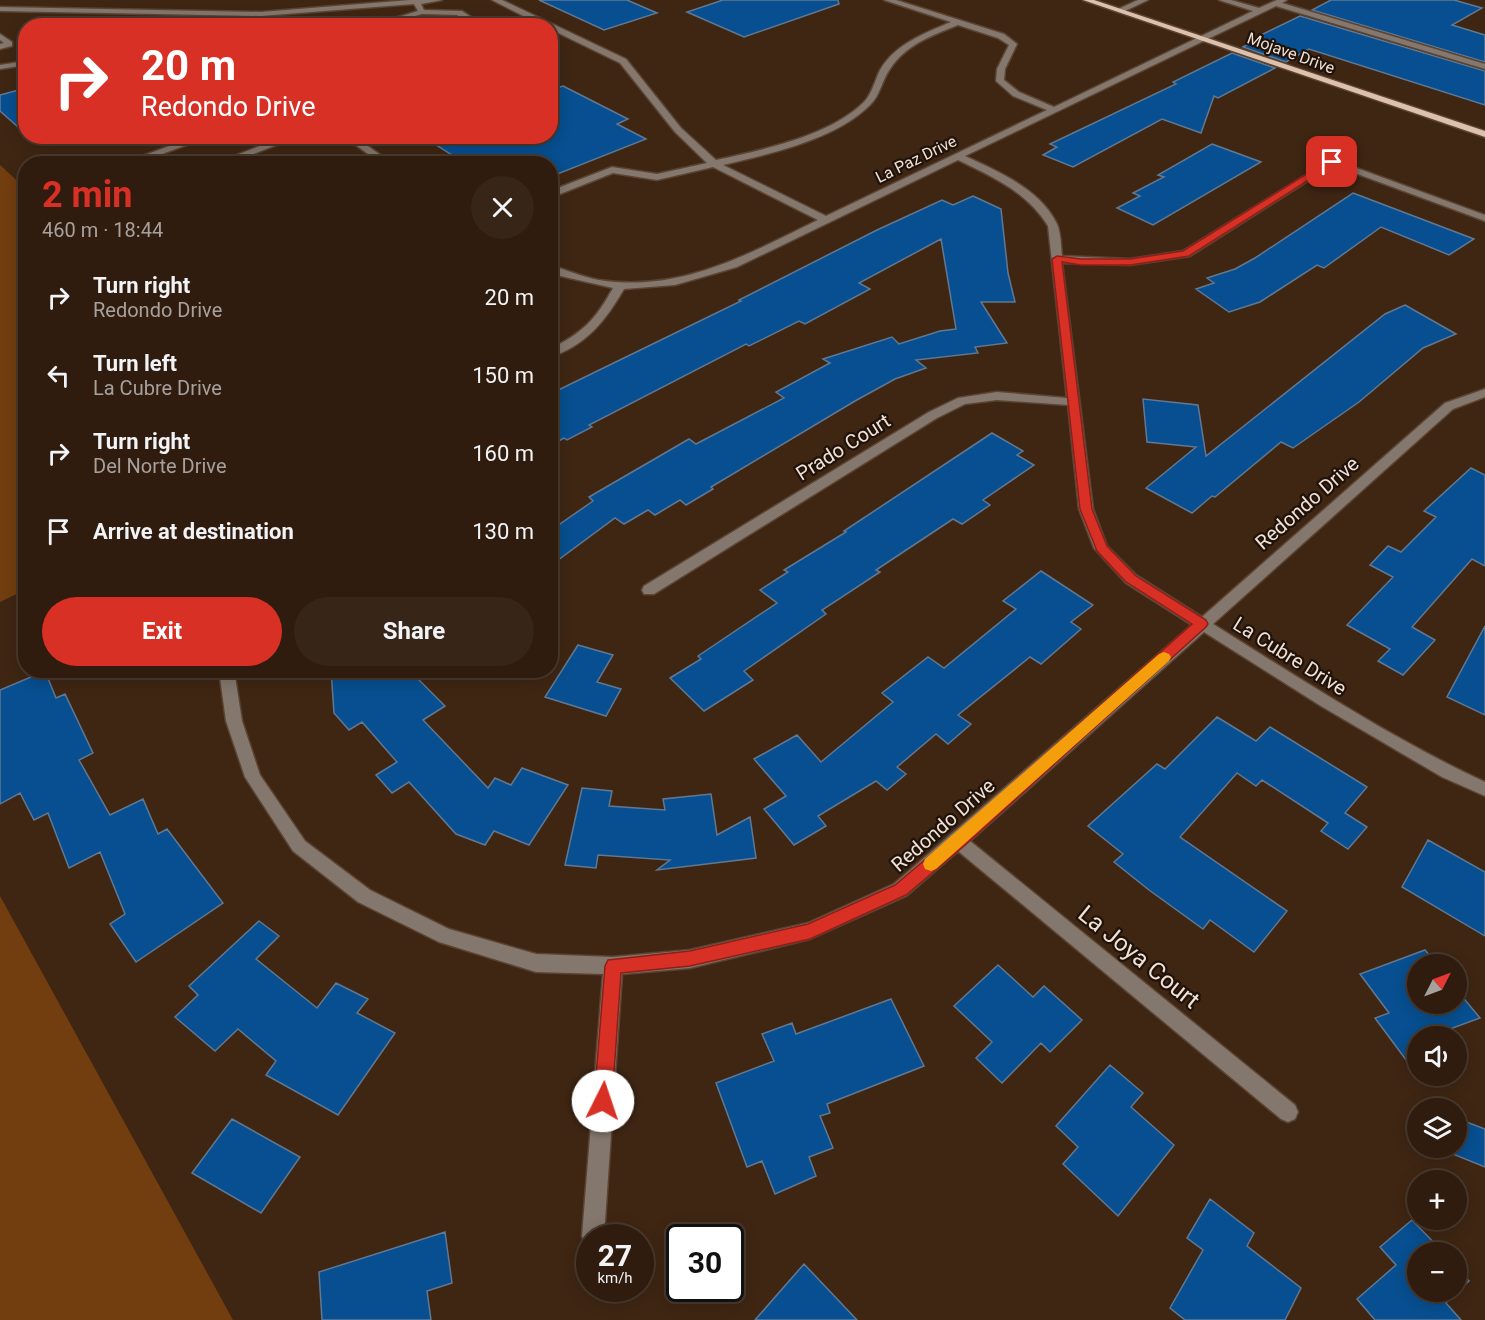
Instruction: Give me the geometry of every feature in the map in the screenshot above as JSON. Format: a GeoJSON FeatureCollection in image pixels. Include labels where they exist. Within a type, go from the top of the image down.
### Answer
{"type":"FeatureCollection","features":[{"type":"Feature","properties":{"kind":"main road","name":"Mojave Drive"},"geometry":{"type":"LineString","coordinates":[[1087,0],[1485,134]]}},
{"type":"Feature","properties":{"kind":"street"},"geometry":{"type":"LineString","coordinates":[[2,11],[261,14],[438,0]]}},
{"type":"Feature","properties":{"kind":"street"},"geometry":{"type":"LineString","coordinates":[[496,0],[532,18]]}},
{"type":"Feature","properties":{"kind":"street"},"geometry":{"type":"LineString","coordinates":[[888,0],[1001,36],[1013,44],[1001,69],[1000,81],[1016,93],[1053,110]]}},
{"type":"Feature","properties":{"kind":"street"},"geometry":{"type":"LineString","coordinates":[[1120,10],[1144,0]]}},
{"type":"Feature","properties":{"kind":"street"},"geometry":{"type":"LineString","coordinates":[[1223,0],[1260,11]]}},
{"type":"Feature","properties":{"kind":"street"},"geometry":{"type":"LineString","coordinates":[[416,2],[422,12]]}},
{"type":"Feature","properties":{"kind":"street"},"geometry":{"type":"LineString","coordinates":[[1279,2],[1485,67]]}},
{"type":"Feature","properties":{"kind":"street","name":"La Paz Drive"},"geometry":{"type":"LineString","coordinates":[[558,271],[585,280],[620,286],[662,284],[700,278],[733,265],[1279,2]]}},
{"type":"Feature","properties":{"kind":"street"},"geometry":{"type":"LineString","coordinates":[[401,18],[422,12],[459,13],[468,18]]}},
{"type":"Feature","properties":{"kind":"street"},"geometry":{"type":"LineString","coordinates":[[558,192],[612,171],[657,177],[769,151],[816,134],[850,117],[869,102],[885,69],[898,53],[926,36],[958,22]]}},
{"type":"Feature","properties":{"kind":"street"},"geometry":{"type":"LineString","coordinates":[[558,31],[622,61],[678,130],[714,163],[729,173],[826,220]]}},
{"type":"Feature","properties":{"kind":"street"},"geometry":{"type":"LineString","coordinates":[[0,36],[9,44],[0,47]]}},
{"type":"Feature","properties":{"kind":"street"},"geometry":{"type":"LineString","coordinates":[[0,67],[18,64]]}},
{"type":"Feature","properties":{"kind":"street"},"geometry":{"type":"LineString","coordinates":[[148,156],[183,144]]}},
{"type":"Feature","properties":{"kind":"street"},"geometry":{"type":"LineString","coordinates":[[236,156],[265,144]]}},
{"type":"Feature","properties":{"kind":"street"},"geometry":{"type":"LineString","coordinates":[[359,144],[377,156]]}},
{"type":"Feature","properties":{"kind":"street","name":"La Cubre Drive"},"geometry":{"type":"LineString","coordinates":[[957,156],[1017,186],[1045,211],[1053,226],[1086,509],[1101,548],[1131,579],[1201,624],[1326,702],[1448,772],[1485,789]]}},
{"type":"Feature","properties":{"kind":"street"},"geometry":{"type":"LineString","coordinates":[[1057,259],[1081,262],[1130,262],[1186,254],[1332,162],[1485,218]]}},
{"type":"Feature","properties":{"kind":"street"},"geometry":{"type":"LineString","coordinates":[[558,350],[580,339],[598,325],[620,286]]}},
{"type":"Feature","properties":{"kind":"street","name":"Redondo Drive"},"geometry":{"type":"LineString","coordinates":[[227,678],[234,721],[253,777],[299,846],[364,896],[445,936],[536,963],[614,966],[690,959],[810,931],[900,890],[1449,405],[1485,393]]}},
{"type":"Feature","properties":{"kind":"street","name":"Prado Court"},"geometry":{"type":"LineString","coordinates":[[649,590],[933,415],[962,401],[997,396],[1075,402]]}},
{"type":"Feature","properties":{"kind":"street","name":"La Joya Court"},"geometry":{"type":"LineString","coordinates":[[958,841],[1288,1112]]}},
{"type":"Feature","properties":{"kind":"street"},"geometry":{"type":"LineString","coordinates":[[594,1224],[614,966]]}},
{"type":"Feature","properties":{"kind":"shaded area"},"geometry":{"type":"Polygon","coordinates":[[[0,165],[18,182],[18,593],[0,602],[0,165]]]}},
{"type":"Feature","properties":{"kind":"shaded area"},"geometry":{"type":"Polygon","coordinates":[[[0,896],[233,1320],[0,1320],[0,896]]]}},
{"type":"Feature","properties":{"kind":"building"},"geometry":{"type":"Polygon","coordinates":[[[539,0],[627,0],[657,13],[604,30],[539,0]]]}},
{"type":"Feature","properties":{"kind":"building"},"geometry":{"type":"Polygon","coordinates":[[[723,0],[838,0],[839,4],[744,37],[687,12],[723,0]]]}},
{"type":"Feature","properties":{"kind":"building"},"geometry":{"type":"Polygon","coordinates":[[[1331,0],[1454,0],[1482,8],[1452,25],[1485,35],[1485,62],[1312,10],[1331,0]]]}},
{"type":"Feature","properties":{"kind":"building"},"geometry":{"type":"Polygon","coordinates":[[[1300,16],[1485,71],[1485,105],[1309,49],[1286,62],[1243,47],[1261,38],[1257,37],[1300,16]]]}},
{"type":"Feature","properties":{"kind":"building"},"geometry":{"type":"Polygon","coordinates":[[[1232,53],[1275,68],[1218,98],[1214,96],[1201,133],[1162,119],[1073,167],[1043,155],[1057,147],[1050,144],[1176,84],[1173,82],[1232,53]]]}},
{"type":"Feature","properties":{"kind":"building"},"geometry":{"type":"Polygon","coordinates":[[[563,86],[628,119],[617,124],[646,139],[558,174],[558,156],[453,156],[435,144],[558,144],[558,88],[563,86]]]}},
{"type":"Feature","properties":{"kind":"building"},"geometry":{"type":"Polygon","coordinates":[[[18,90],[18,127],[0,111],[0,95],[18,90]]]}},
{"type":"Feature","properties":{"kind":"building"},"geometry":{"type":"Polygon","coordinates":[[[1212,144],[1261,162],[1153,225],[1117,208],[1140,196],[1133,193],[1164,177],[1158,175],[1212,144]]]}},
{"type":"Feature","properties":{"kind":"building"},"geometry":{"type":"Polygon","coordinates":[[[1353,193],[1474,239],[1449,255],[1381,227],[1324,268],[1317,265],[1260,302],[1229,312],[1196,289],[1214,283],[1207,278],[1235,269],[1255,258],[1353,193]]]}},
{"type":"Feature","properties":{"kind":"building"},"geometry":{"type":"Polygon","coordinates":[[[973,196],[1001,209],[1008,273],[1015,302],[981,302],[1007,343],[975,347],[978,353],[916,360],[926,368],[895,379],[855,401],[711,487],[713,489],[686,505],[680,500],[655,515],[648,510],[624,524],[615,518],[558,560],[558,525],[593,501],[589,497],[689,439],[696,444],[784,398],[776,392],[830,363],[823,359],[892,337],[899,344],[940,331],[956,329],[941,239],[859,283],[870,289],[805,324],[799,321],[749,346],[746,344],[589,425],[592,427],[567,440],[564,438],[558,441],[558,390],[741,301],[739,300],[877,230],[942,200],[953,205],[973,196]]]}},
{"type":"Feature","properties":{"kind":"building"},"geometry":{"type":"Polygon","coordinates":[[[1405,305],[1456,334],[1423,348],[1359,402],[1293,448],[1281,442],[1215,497],[1212,496],[1192,513],[1146,488],[1196,447],[1147,442],[1143,399],[1198,405],[1206,456],[1385,314],[1405,305]]]}},
{"type":"Feature","properties":{"kind":"building"},"geometry":{"type":"Polygon","coordinates":[[[992,433],[1023,451],[1017,455],[1034,465],[983,500],[990,505],[962,524],[953,519],[876,570],[880,572],[822,610],[826,614],[744,671],[753,680],[704,711],[670,678],[701,659],[698,656],[777,603],[760,590],[788,572],[784,570],[846,532],[844,531],[992,433]]]}},
{"type":"Feature","properties":{"kind":"building"},"geometry":{"type":"Polygon","coordinates":[[[1471,468],[1485,475],[1485,566],[1472,559],[1412,627],[1435,640],[1403,675],[1378,661],[1390,649],[1347,625],[1393,577],[1370,565],[1388,546],[1401,552],[1436,517],[1424,511],[1471,468]]]}},
{"type":"Feature","properties":{"kind":"building"},"geometry":{"type":"Polygon","coordinates":[[[1041,571],[1093,605],[1071,622],[1081,629],[1041,664],[1030,657],[958,715],[971,724],[948,744],[936,734],[897,767],[906,774],[887,790],[876,781],[818,816],[826,826],[794,845],[764,809],[786,796],[754,759],[797,735],[821,762],[893,702],[882,693],[928,657],[944,668],[1016,609],[1003,601],[1041,571]]]}},
{"type":"Feature","properties":{"kind":"building"},"geometry":{"type":"Polygon","coordinates":[[[1485,626],[1485,715],[1447,697],[1485,626]]]}},
{"type":"Feature","properties":{"kind":"building"},"geometry":{"type":"Polygon","coordinates":[[[578,645],[613,655],[597,682],[621,689],[606,716],[545,697],[578,645]]]}},
{"type":"Feature","properties":{"kind":"building"},"geometry":{"type":"Polygon","coordinates":[[[28,678],[48,678],[56,698],[65,694],[93,753],[79,760],[110,815],[143,799],[158,834],[167,829],[223,903],[136,962],[110,924],[125,914],[100,852],[69,868],[48,813],[34,820],[20,793],[0,804],[0,690],[28,678]]]}},
{"type":"Feature","properties":{"kind":"building"},"geometry":{"type":"Polygon","coordinates":[[[332,678],[417,678],[445,706],[423,720],[488,788],[495,778],[511,785],[522,768],[568,785],[529,845],[494,831],[485,845],[456,834],[409,782],[392,793],[376,775],[397,762],[362,722],[349,730],[334,713],[332,678]]]}},
{"type":"Feature","properties":{"kind":"building"},"geometry":{"type":"Polygon","coordinates":[[[1217,717],[1256,741],[1270,727],[1367,787],[1345,813],[1367,827],[1348,849],[1321,831],[1328,823],[1262,780],[1256,786],[1237,773],[1180,837],[1287,911],[1254,952],[1210,920],[1203,929],[1149,890],[1114,862],[1123,854],[1088,826],[1157,764],[1165,769],[1217,717]]]}},
{"type":"Feature","properties":{"kind":"building"},"geometry":{"type":"Polygon","coordinates":[[[582,788],[612,791],[609,806],[665,810],[663,799],[711,794],[717,835],[750,817],[756,858],[657,870],[670,860],[598,855],[596,868],[565,865],[582,788]]]}},
{"type":"Feature","properties":{"kind":"building"},"geometry":{"type":"Polygon","coordinates":[[[1428,840],[1485,872],[1485,936],[1402,887],[1428,840]]]}},
{"type":"Feature","properties":{"kind":"building"},"geometry":{"type":"Polygon","coordinates":[[[259,921],[279,936],[256,959],[317,1008],[336,983],[368,999],[357,1013],[395,1033],[338,1115],[266,1075],[276,1061],[238,1029],[215,1051],[175,1017],[198,995],[189,986],[259,921]]]}},
{"type":"Feature","properties":{"kind":"building"},"geometry":{"type":"Polygon","coordinates":[[[1425,950],[1428,954],[1414,954],[1425,950]]]}},
{"type":"Feature","properties":{"kind":"building"},"geometry":{"type":"Polygon","coordinates":[[[1407,957],[1407,1014],[1467,1014],[1467,1002],[1480,1018],[1458,1026],[1407,1026],[1407,1061],[1375,1018],[1389,1013],[1360,974],[1407,957]]]}},
{"type":"Feature","properties":{"kind":"building"},"geometry":{"type":"Polygon","coordinates":[[[998,965],[1033,997],[1044,986],[1082,1020],[1050,1052],[1041,1043],[1002,1083],[976,1058],[992,1042],[954,1006],[998,965]]]}},
{"type":"Feature","properties":{"kind":"building"},"geometry":{"type":"Polygon","coordinates":[[[891,999],[924,1066],[827,1104],[830,1113],[820,1116],[833,1148],[809,1157],[816,1176],[775,1194],[762,1161],[747,1167],[716,1083],[774,1061],[762,1034],[792,1023],[796,1034],[891,999]]]}},
{"type":"Feature","properties":{"kind":"building"},"geometry":{"type":"Polygon","coordinates":[[[1110,1065],[1143,1093],[1131,1107],[1174,1145],[1118,1216],[1063,1164],[1078,1147],[1056,1126],[1110,1065]]]}},
{"type":"Feature","properties":{"kind":"building"},"geometry":{"type":"Polygon","coordinates":[[[232,1119],[300,1157],[261,1213],[192,1173],[232,1119]]]}},
{"type":"Feature","properties":{"kind":"building"},"geometry":{"type":"Polygon","coordinates":[[[1467,1122],[1485,1129],[1485,1167],[1463,1158],[1467,1158],[1467,1122]]]}},
{"type":"Feature","properties":{"kind":"building"},"geometry":{"type":"Polygon","coordinates":[[[1210,1199],[1254,1233],[1247,1246],[1301,1288],[1285,1320],[1185,1320],[1170,1308],[1203,1250],[1187,1238],[1210,1199]]]}},
{"type":"Feature","properties":{"kind":"building"},"geometry":{"type":"Polygon","coordinates":[[[1407,1224],[1407,1230],[1422,1230],[1433,1242],[1407,1242],[1407,1302],[1447,1302],[1461,1320],[1375,1320],[1357,1299],[1396,1265],[1380,1247],[1407,1224]]]}},
{"type":"Feature","properties":{"kind":"building"},"geometry":{"type":"Polygon","coordinates":[[[445,1232],[452,1283],[427,1291],[431,1320],[322,1320],[319,1272],[445,1232]]]}},
{"type":"Feature","properties":{"kind":"building"},"geometry":{"type":"Polygon","coordinates":[[[804,1264],[857,1320],[755,1320],[804,1264]]]}},
{"type":"Feature","properties":{"kind":"slow traffic"},"geometry":{"type":"LineString","coordinates":[[931,864],[1164,657]]}},
{"type":"Feature","properties":{"kind":"route"},"geometry":{"type":"LineString","coordinates":[[603,1101],[614,966],[690,959],[810,931],[900,890],[1201,624],[1131,579],[1101,548],[1086,509],[1057,259],[1081,262],[1130,262],[1165,259],[1186,254],[1332,162]]}}]}
